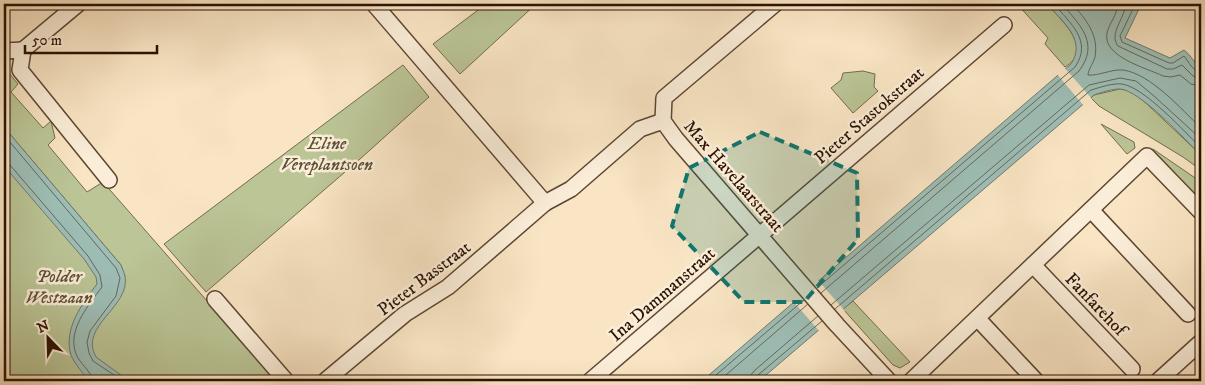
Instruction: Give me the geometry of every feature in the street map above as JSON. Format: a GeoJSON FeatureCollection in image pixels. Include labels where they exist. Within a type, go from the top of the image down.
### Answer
{"type":"FeatureCollection","features":[{"type":"Feature","properties":{"kind":"street"},"geometry":{"type":"LineString","coordinates":[[78,4],[24,50],[20,70],[109,180]]}},
{"type":"Feature","properties":{"kind":"street"},"geometry":{"type":"LineString","coordinates":[[374,4],[545,203]]}},
{"type":"Feature","properties":{"kind":"street"},"geometry":{"type":"LineString","coordinates":[[663,121],[664,98],[774,4]]}},
{"type":"Feature","properties":{"kind":"street","name":"Pieter Stastokstraat"},"geometry":{"type":"LineString","coordinates":[[759,235],[1004,25]]}},
{"type":"Feature","properties":{"kind":"street"},"geometry":{"type":"LineString","coordinates":[[4,50],[24,50]]}},
{"type":"Feature","properties":{"kind":"street","name":"Max Havelaarstraat"},"geometry":{"type":"LineString","coordinates":[[545,203],[571,189],[640,129],[663,121],[676,139],[802,285],[889,381]]}},
{"type":"Feature","properties":{"kind":"street"},"geometry":{"type":"LineString","coordinates":[[911,381],[1147,156],[1201,212]]}},
{"type":"Feature","properties":{"kind":"street","name":"Pieter Basstraat"},"geometry":{"type":"LineString","coordinates":[[325,381],[405,314],[448,287],[545,203]]}},
{"type":"Feature","properties":{"kind":"street"},"geometry":{"type":"LineString","coordinates":[[1090,210],[1188,314]]}},
{"type":"Feature","properties":{"kind":"street","name":"Ina Dammanstraat"},"geometry":{"type":"LineString","coordinates":[[590,381],[759,235]]}},
{"type":"Feature","properties":{"kind":"street","name":"Fanfarehof"},"geometry":{"type":"LineString","coordinates":[[1033,265],[1132,369]]}},
{"type":"Feature","properties":{"kind":"street"},"geometry":{"type":"LineString","coordinates":[[215,299],[286,381]]}},
{"type":"Feature","properties":{"kind":"street"},"geometry":{"type":"LineString","coordinates":[[978,319],[1036,381]]}},
{"type":"Feature","properties":{"kind":"street"},"geometry":{"type":"LineString","coordinates":[[1158,381],[1201,342]]}},
{"type":"Feature","properties":{"kind":"highlighted area"},"geometry":{"type":"Polygon","coordinates":[[[760,132],[857,173],[858,239],[804,302],[744,302],[672,226],[689,168],[760,132]]]}},
{"type":"Feature","properties":{"kind":"green space"},"geometry":{"type":"Polygon","coordinates":[[[486,4],[536,4],[460,74],[433,44],[486,4]]]}},
{"type":"Feature","properties":{"kind":"green space"},"geometry":{"type":"Polygon","coordinates":[[[1017,4],[1047,4],[1067,26],[1076,43],[1077,52],[1073,60],[1065,67],[1045,44],[1048,38],[1017,4]]]}},
{"type":"Feature","properties":{"kind":"green space","name":"Eline Vereplantsoen"},"geometry":{"type":"Polygon","coordinates":[[[403,65],[429,97],[206,292],[164,244],[403,65]]]}},
{"type":"Feature","properties":{"kind":"green space","name":"Polder Westzaan"},"geometry":{"type":"Polygon","coordinates":[[[4,67],[18,84],[11,92],[43,128],[51,121],[55,138],[48,145],[87,192],[103,182],[277,381],[129,381],[127,378],[115,381],[4,381],[4,135],[125,277],[121,265],[4,127],[4,67]]]}},
{"type":"Feature","properties":{"kind":"green space"},"geometry":{"type":"Polygon","coordinates":[[[863,71],[875,74],[874,87],[878,91],[853,113],[831,88],[841,80],[843,73],[863,71]]]}},
{"type":"Feature","properties":{"kind":"green space"},"geometry":{"type":"Polygon","coordinates":[[[1120,89],[1131,91],[1147,104],[1201,155],[1201,170],[1099,106],[1091,98],[1094,95],[1120,89]]]}},
{"type":"Feature","properties":{"kind":"green space"},"geometry":{"type":"Polygon","coordinates":[[[1101,124],[1134,142],[1135,148],[1127,154],[1101,124]]]}},
{"type":"Feature","properties":{"kind":"green space"},"geometry":{"type":"Polygon","coordinates":[[[1153,149],[1201,182],[1201,203],[1150,151],[1153,149]]]}},
{"type":"Feature","properties":{"kind":"green space"},"geometry":{"type":"Polygon","coordinates":[[[853,301],[910,362],[900,368],[893,365],[843,309],[853,301]]]}},
{"type":"Feature","properties":{"kind":"water"},"geometry":{"type":"Polygon","coordinates":[[[1047,4],[1134,4],[1139,9],[1125,38],[1170,58],[1184,50],[1201,69],[1201,155],[1150,106],[1129,92],[1117,89],[1094,95],[759,381],[702,381],[1071,64],[1076,47],[1071,31],[1047,4]]]}},
{"type":"Feature","properties":{"kind":"water"},"geometry":{"type":"Polygon","coordinates":[[[4,127],[121,265],[125,276],[125,287],[114,307],[99,326],[92,346],[96,357],[129,381],[89,381],[71,355],[69,345],[72,326],[80,308],[97,284],[96,277],[84,259],[4,166],[4,127]]]}},
{"type":"Feature","properties":{"kind":"pier"},"geometry":{"type":"Polygon","coordinates":[[[1063,66],[1092,99],[1084,106],[1056,73],[1063,66]]]}},
{"type":"Feature","properties":{"kind":"pier"},"geometry":{"type":"Polygon","coordinates":[[[817,279],[845,311],[820,332],[792,300],[817,279]]]}}]}
